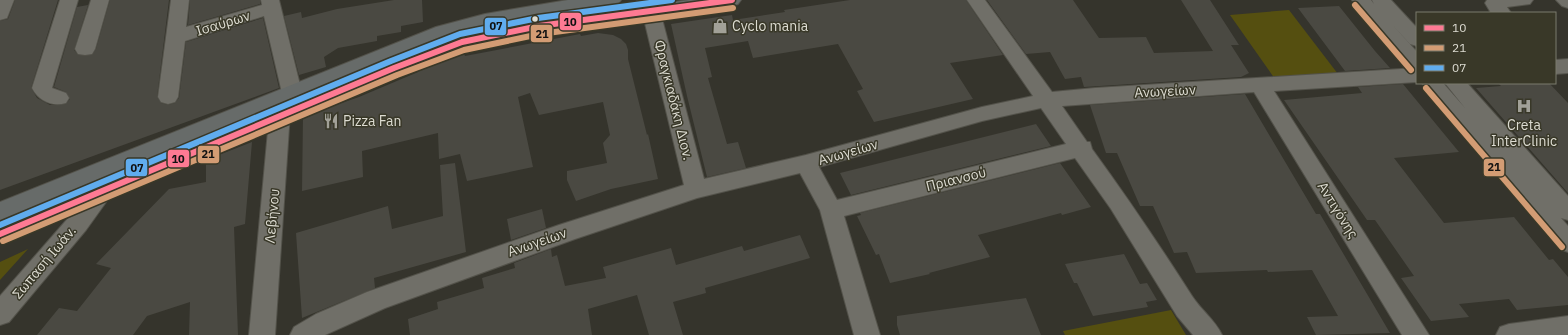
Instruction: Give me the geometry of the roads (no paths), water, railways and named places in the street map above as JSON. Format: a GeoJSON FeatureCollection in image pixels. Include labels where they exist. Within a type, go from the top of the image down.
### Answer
{"type":"FeatureCollection","features":[{"type":"Feature","properties":{"kind":"main road"},"geometry":{"type":"LineString","coordinates":[[0,234],[102,190],[284,102],[421,40],[465,24],[508,15],[612,0]]}},
{"type":"Feature","properties":{"kind":"main road"},"geometry":{"type":"LineString","coordinates":[[0,212],[284,102],[416,59],[462,42],[648,5],[732,0]]}},
{"type":"Feature","properties":{"kind":"street"},"geometry":{"type":"LineString","coordinates":[[0,14],[6,0]]}},
{"type":"Feature","properties":{"kind":"street"},"geometry":{"type":"LineString","coordinates":[[59,98],[50,97],[42,88],[69,0]]}},
{"type":"Feature","properties":{"kind":"street"},"geometry":{"type":"LineString","coordinates":[[85,49],[100,0]]}},
{"type":"Feature","properties":{"kind":"street","name":"Ισαύρων"},"geometry":{"type":"LineString","coordinates":[[168,97],[180,0]]}},
{"type":"Feature","properties":{"kind":"street"},"geometry":{"type":"LineString","coordinates":[[976,0],[1082,148],[1142,236],[1186,308],[1209,335]]}},
{"type":"Feature","properties":{"kind":"street"},"geometry":{"type":"LineString","coordinates":[[1360,0],[1416,65]]}},
{"type":"Feature","properties":{"kind":"street"},"geometry":{"type":"LineString","coordinates":[[1381,0],[1416,39]]}},
{"type":"Feature","properties":{"kind":"street"},"geometry":{"type":"LineString","coordinates":[[1501,12],[1494,3],[1524,0]]}},
{"type":"Feature","properties":{"kind":"street","name":"Ισαύρων"},"geometry":{"type":"LineString","coordinates":[[175,37],[271,4],[284,102]]}},
{"type":"Feature","properties":{"kind":"street","name":"Φραγκιαδάκη Διον."},"geometry":{"type":"LineString","coordinates":[[648,5],[696,190]]}},
{"type":"Feature","properties":{"kind":"street","name":"Ανωγείων"},"geometry":{"type":"LineString","coordinates":[[303,335],[326,322],[376,300],[567,232],[696,190],[806,163],[982,114],[1047,100],[1102,94],[1416,76]]}},
{"type":"Feature","properties":{"kind":"street"},"geometry":{"type":"LineString","coordinates":[[1433,84],[1568,242]]}},
{"type":"Feature","properties":{"kind":"street"},"geometry":{"type":"LineString","coordinates":[[1456,84],[1568,211]]}},
{"type":"Feature","properties":{"kind":"street","name":"Αντιγόνης"},"geometry":{"type":"LineString","coordinates":[[1260,85],[1416,335]]}},
{"type":"Feature","properties":{"kind":"street","name":"Λεβήνου"},"geometry":{"type":"LineString","coordinates":[[262,335],[284,102]]}},
{"type":"Feature","properties":{"kind":"street","name":"Πριανσού"},"geometry":{"type":"LineString","coordinates":[[831,210],[1082,148]]}},
{"type":"Feature","properties":{"kind":"street"},"geometry":{"type":"LineString","coordinates":[[806,163],[831,210],[867,335]]}},
{"type":"Feature","properties":{"kind":"street","name":"Σωπασή Ιωάν."},"geometry":{"type":"LineString","coordinates":[[0,314],[78,223],[102,190]]}},
{"type":"Feature","properties":{"kind":"street"},"geometry":{"type":"LineString","coordinates":[[1509,335],[1568,327]]}},
{"type":"Feature","properties":{"kind":"place","name":"Cyclo mania"},"geometry":{"type":"Point","coordinates":[720,26]}},
{"type":"Feature","properties":{"kind":"place","name":"Creta InterClinic"},"geometry":{"type":"Point","coordinates":[1524,106]}},
{"type":"Feature","properties":{"kind":"place","name":"Pizza Fan"},"geometry":{"type":"Point","coordinates":[331,121]}}]}
